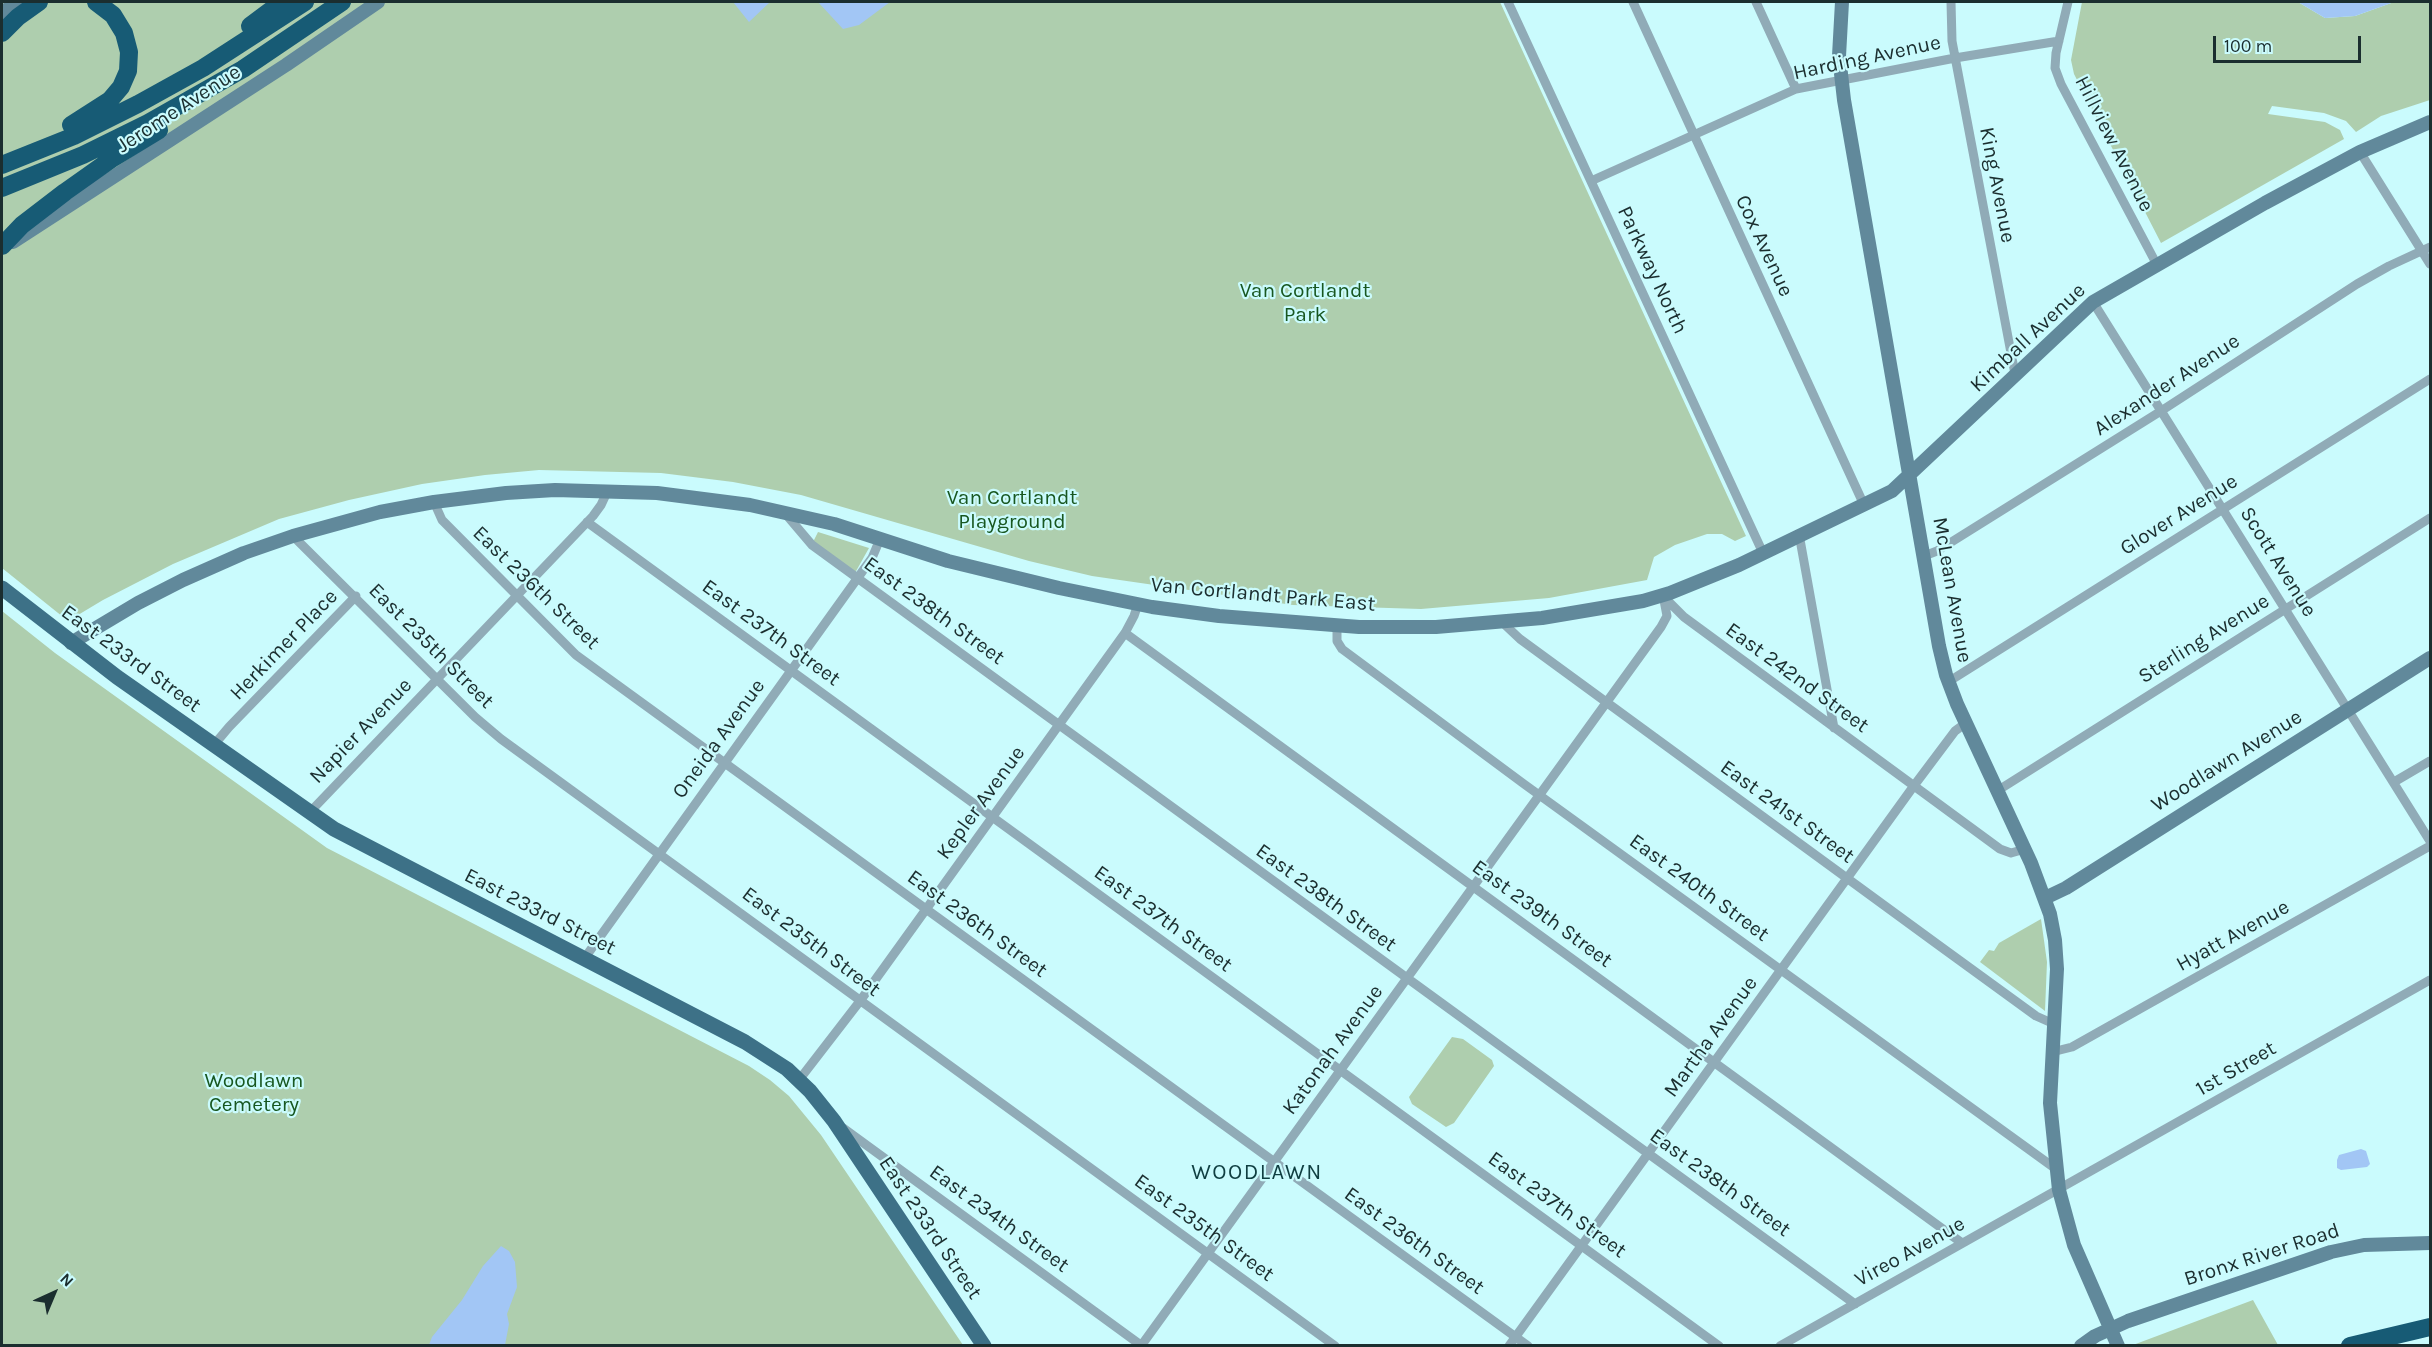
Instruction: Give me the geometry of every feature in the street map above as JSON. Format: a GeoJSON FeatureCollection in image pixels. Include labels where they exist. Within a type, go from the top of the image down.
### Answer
{"type":"FeatureCollection","features":[{"type":"Feature","properties":{"kind":"highway"},"geometry":{"type":"LineString","coordinates":[[2,33],[24,12],[39,2]]}},
{"type":"Feature","properties":{"kind":"highway"},"geometry":{"type":"LineString","coordinates":[[5,164],[101,107],[121,87],[129,65],[127,39],[113,15],[96,2]]}},
{"type":"Feature","properties":{"kind":"highway"},"geometry":{"type":"LineString","coordinates":[[203,68],[255,21],[282,2]]}},
{"type":"Feature","properties":{"kind":"highway"},"geometry":{"type":"LineString","coordinates":[[5,164],[107,120],[203,68],[305,2]]}},
{"type":"Feature","properties":{"kind":"highway"},"geometry":{"type":"LineString","coordinates":[[2,248],[22,225],[65,192],[113,158],[171,123],[243,69],[342,2]]}},
{"type":"Feature","properties":{"kind":"highway"},"geometry":{"type":"LineString","coordinates":[[2,188],[50,170],[124,136],[243,69]]}},
{"type":"Feature","properties":{"kind":"highway"},"geometry":{"type":"LineString","coordinates":[[2350,1346],[2430,1327]]}},
{"type":"Feature","properties":{"kind":"main road","name":"East 233rd Street"},"geometry":{"type":"LineString","coordinates":[[2,588],[71,643],[213,746],[348,837],[761,1051],[799,1080],[834,1122],[984,1346]]}},
{"type":"Feature","properties":{"kind":"street"},"geometry":{"type":"LineString","coordinates":[[2,14],[16,2]]}},
{"type":"Feature","properties":{"kind":"street","name":"Jerome Avenue"},"geometry":{"type":"LineString","coordinates":[[2,248],[286,66],[378,2]]}},
{"type":"Feature","properties":{"kind":"street","name":"Parkway North"},"geometry":{"type":"LineString","coordinates":[[1508,2],[1763,553]]}},
{"type":"Feature","properties":{"kind":"street","name":"Cox Avenue"},"geometry":{"type":"LineString","coordinates":[[1633,2],[1864,505]]}},
{"type":"Feature","properties":{"kind":"street"},"geometry":{"type":"LineString","coordinates":[[1756,2],[1796,89]]}},
{"type":"Feature","properties":{"kind":"street","name":"McLean Avenue"},"geometry":{"type":"LineString","coordinates":[[1842,2],[1839,56],[1842,81],[1939,646],[1948,682],[2025,849],[2045,898],[2053,928],[2057,958],[2050,1103],[2059,1190],[2074,1245],[2118,1346]]}},
{"type":"Feature","properties":{"kind":"street","name":"King Avenue"},"geometry":{"type":"LineString","coordinates":[[1951,2],[1950,25],[1955,58],[2015,374]]}},
{"type":"Feature","properties":{"kind":"street","name":"Hillview Avenue"},"geometry":{"type":"LineString","coordinates":[[2068,2],[2056,53],[2055,68],[2061,84],[2157,265]]}},
{"type":"Feature","properties":{"kind":"street","name":"Harding Avenue"},"geometry":{"type":"LineString","coordinates":[[1591,182],[1796,89],[1955,58],[2059,41]]}},
{"type":"Feature","properties":{"kind":"street","name":"Kimball Avenue"},"geometry":{"type":"LineString","coordinates":[[1763,553],[1899,487],[1922,461],[1974,417],[2015,374],[2093,302],[2360,152],[2430,122]]}},
{"type":"Feature","properties":{"kind":"street"},"geometry":{"type":"LineString","coordinates":[[2360,152],[2426,249],[2430,264]]}},
{"type":"Feature","properties":{"kind":"street","name":"Alexander Avenue"},"geometry":{"type":"LineString","coordinates":[[1924,556],[1937,551],[2162,411],[2357,284],[2426,249]]}},
{"type":"Feature","properties":{"kind":"street","name":"Scott Avenue"},"geometry":{"type":"LineString","coordinates":[[2093,302],[2430,841]]}},
{"type":"Feature","properties":{"kind":"street","name":"Glover Avenue"},"geometry":{"type":"LineString","coordinates":[[1948,682],[2430,379]]}},
{"type":"Feature","properties":{"kind":"street","name":"Van Cortlandt Park East"},"geometry":{"type":"LineString","coordinates":[[71,643],[138,603],[183,580],[244,553],[293,536],[380,512],[434,501],[533,491],[608,490],[707,498],[834,524],[948,561],[1137,604],[1219,616],[1337,626],[1397,628],[1503,623],[1589,611],[1664,595],[1763,553]]}},
{"type":"Feature","properties":{"kind":"street","name":"Napier Avenue"},"geometry":{"type":"LineString","coordinates":[[310,812],[587,522],[601,506],[608,490]]}},
{"type":"Feature","properties":{"kind":"street","name":"East 236th Street"},"geometry":{"type":"LineString","coordinates":[[434,501],[442,520],[576,655],[1528,1346]]}},
{"type":"Feature","properties":{"kind":"street","name":"East 238th Street"},"geometry":{"type":"LineString","coordinates":[[784,512],[808,541],[858,578],[1855,1304]]}},
{"type":"Feature","properties":{"kind":"street","name":"Sterling Avenue"},"geometry":{"type":"LineString","coordinates":[[1998,791],[2430,518]]}},
{"type":"Feature","properties":{"kind":"street","name":"East 237th Street"},"geometry":{"type":"LineString","coordinates":[[587,522],[1719,1346]]}},
{"type":"Feature","properties":{"kind":"street"},"geometry":{"type":"LineString","coordinates":[[1799,534],[1834,728]]}},
{"type":"Feature","properties":{"kind":"street","name":"East 235th Street"},"geometry":{"type":"LineString","coordinates":[[293,536],[501,739],[1335,1346]]}},
{"type":"Feature","properties":{"kind":"street","name":"Oneida Avenue"},"geometry":{"type":"LineString","coordinates":[[584,959],[658,853],[858,578],[872,558],[880,539]]}},
{"type":"Feature","properties":{"kind":"street","name":"East 242nd Street"},"geometry":{"type":"LineString","coordinates":[[1664,595],[1679,614],[2000,849],[2012,853],[2025,849]]}},
{"type":"Feature","properties":{"kind":"street","name":"Katonah Avenue"},"geometry":{"type":"LineString","coordinates":[[1141,1345],[1666,620],[1664,595]]}},
{"type":"Feature","properties":{"kind":"street","name":"Herkimer Place"},"geometry":{"type":"LineString","coordinates":[[213,746],[229,726],[356,596]]}},
{"type":"Feature","properties":{"kind":"street"},"geometry":{"type":"LineString","coordinates":[[1125,633],[1134,616],[1137,604]]}},
{"type":"Feature","properties":{"kind":"street","name":"East 241st Street"},"geometry":{"type":"LineString","coordinates":[[1503,623],[1520,639],[1847,879],[2036,1016],[2054,1024]]}},
{"type":"Feature","properties":{"kind":"street","name":"East 240th Street"},"geometry":{"type":"LineString","coordinates":[[1337,626],[1337,641],[1342,649],[1781,971],[2056,1169]]}},
{"type":"Feature","properties":{"kind":"street","name":"Kepler Avenue"},"geometry":{"type":"LineString","coordinates":[[799,1080],[860,1001],[1125,633]]}},
{"type":"Feature","properties":{"kind":"street","name":"East 239th Street"},"geometry":{"type":"LineString","coordinates":[[1125,633],[1962,1243]]}},
{"type":"Feature","properties":{"kind":"street","name":"Woodlawn Avenue"},"geometry":{"type":"LineString","coordinates":[[2045,898],[2066,888],[2430,658]]}},
{"type":"Feature","properties":{"kind":"street","name":"Martha Avenue"},"geometry":{"type":"LineString","coordinates":[[1509,1346],[1913,787],[1955,731],[1965,723]]}},
{"type":"Feature","properties":{"kind":"street"},"geometry":{"type":"LineString","coordinates":[[2394,782],[2430,761]]}},
{"type":"Feature","properties":{"kind":"street","name":"Hyatt Avenue"},"geometry":{"type":"LineString","coordinates":[[2052,1052],[2072,1047],[2430,846]]}},
{"type":"Feature","properties":{"kind":"street","name":"1st Street"},"geometry":{"type":"LineString","coordinates":[[2059,1190],[2430,980]]}},
{"type":"Feature","properties":{"kind":"street","name":"East 234th Street"},"geometry":{"type":"LineString","coordinates":[[834,1122],[1141,1345]]}},
{"type":"Feature","properties":{"kind":"street","name":"Vireo Avenue"},"geometry":{"type":"LineString","coordinates":[[1780,1346],[2059,1190]]}},
{"type":"Feature","properties":{"kind":"street","name":"Bronx River Road"},"geometry":{"type":"LineString","coordinates":[[2081,1346],[2110,1328],[2331,1252],[2364,1245],[2430,1243]]}},
{"type":"Feature","properties":{"kind":"green space","name":"Van Cortlandt Park"},"geometry":{"type":"Polygon","coordinates":[[[2,2],[1500,2],[1746,536],[1735,541],[1722,534],[1707,534],[1675,545],[1654,557],[1647,580],[1549,598],[1421,609],[1293,605],[1092,576],[1029,561],[801,495],[733,482],[661,473],[539,470],[422,484],[349,500],[279,519],[173,564],[68,621],[2,568],[2,2]]]}},
{"type":"Feature","properties":{"kind":"green space"},"geometry":{"type":"Polygon","coordinates":[[[2082,2],[2298,2],[2325,18],[2355,16],[2394,2],[2430,2],[2430,100],[2381,116],[2356,132],[2346,121],[2324,113],[2272,106],[2268,114],[2325,122],[2340,130],[2344,139],[2161,243],[2074,74],[2071,60],[2082,2]]]}},
{"type":"Feature","properties":{"kind":"green space"},"geometry":{"type":"Polygon","coordinates":[[[818,532],[869,548],[855,573],[813,542],[818,532]]]}},
{"type":"Feature","properties":{"kind":"green space","name":"Woodlawn Cemetery"},"geometry":{"type":"Polygon","coordinates":[[[2,611],[55,653],[327,848],[749,1066],[770,1080],[789,1096],[821,1135],[963,1345],[2,1345],[2,611]]]}},
{"type":"Feature","properties":{"kind":"green space"},"geometry":{"type":"Polygon","coordinates":[[[2041,919],[2047,962],[2045,1011],[1980,962],[1989,950],[1994,951],[1999,943],[2041,919]]]}},
{"type":"Feature","properties":{"kind":"green space"},"geometry":{"type":"Polygon","coordinates":[[[1452,1037],[1463,1039],[1492,1060],[1494,1066],[1454,1123],[1446,1127],[1412,1104],[1409,1097],[1452,1037]]]}},
{"type":"Feature","properties":{"kind":"green space"},"geometry":{"type":"Polygon","coordinates":[[[2253,1300],[2278,1345],[2133,1345],[2253,1300]]]}},
{"type":"Feature","properties":{"kind":"water"},"geometry":{"type":"Polygon","coordinates":[[[733,2],[770,2],[749,22],[733,2]]]}},
{"type":"Feature","properties":{"kind":"water"},"geometry":{"type":"Polygon","coordinates":[[[818,2],[890,2],[859,25],[843,29],[818,2]]]}},
{"type":"Feature","properties":{"kind":"water"},"geometry":{"type":"Polygon","coordinates":[[[2298,2],[2394,2],[2355,16],[2325,18],[2298,2]]]}},
{"type":"Feature","properties":{"kind":"water"},"geometry":{"type":"Polygon","coordinates":[[[2361,1149],[2366,1151],[2370,1164],[2367,1167],[2341,1170],[2337,1168],[2339,1155],[2361,1149]]]}},
{"type":"Feature","properties":{"kind":"water"},"geometry":{"type":"Polygon","coordinates":[[[501,1246],[509,1251],[515,1262],[517,1287],[507,1314],[509,1324],[505,1345],[429,1345],[432,1337],[462,1300],[483,1266],[501,1246]]]}},
{"type":"Feature","properties":{"kind":"district","name":"WOODLAWN"},"geometry":{"type":"Point","coordinates":[1257,1173]}},
{"type":"Feature","properties":{"kind":"park label","name":"Van Cortlandt Playground"},"geometry":{"type":"Point","coordinates":[1012,510]}}]}
